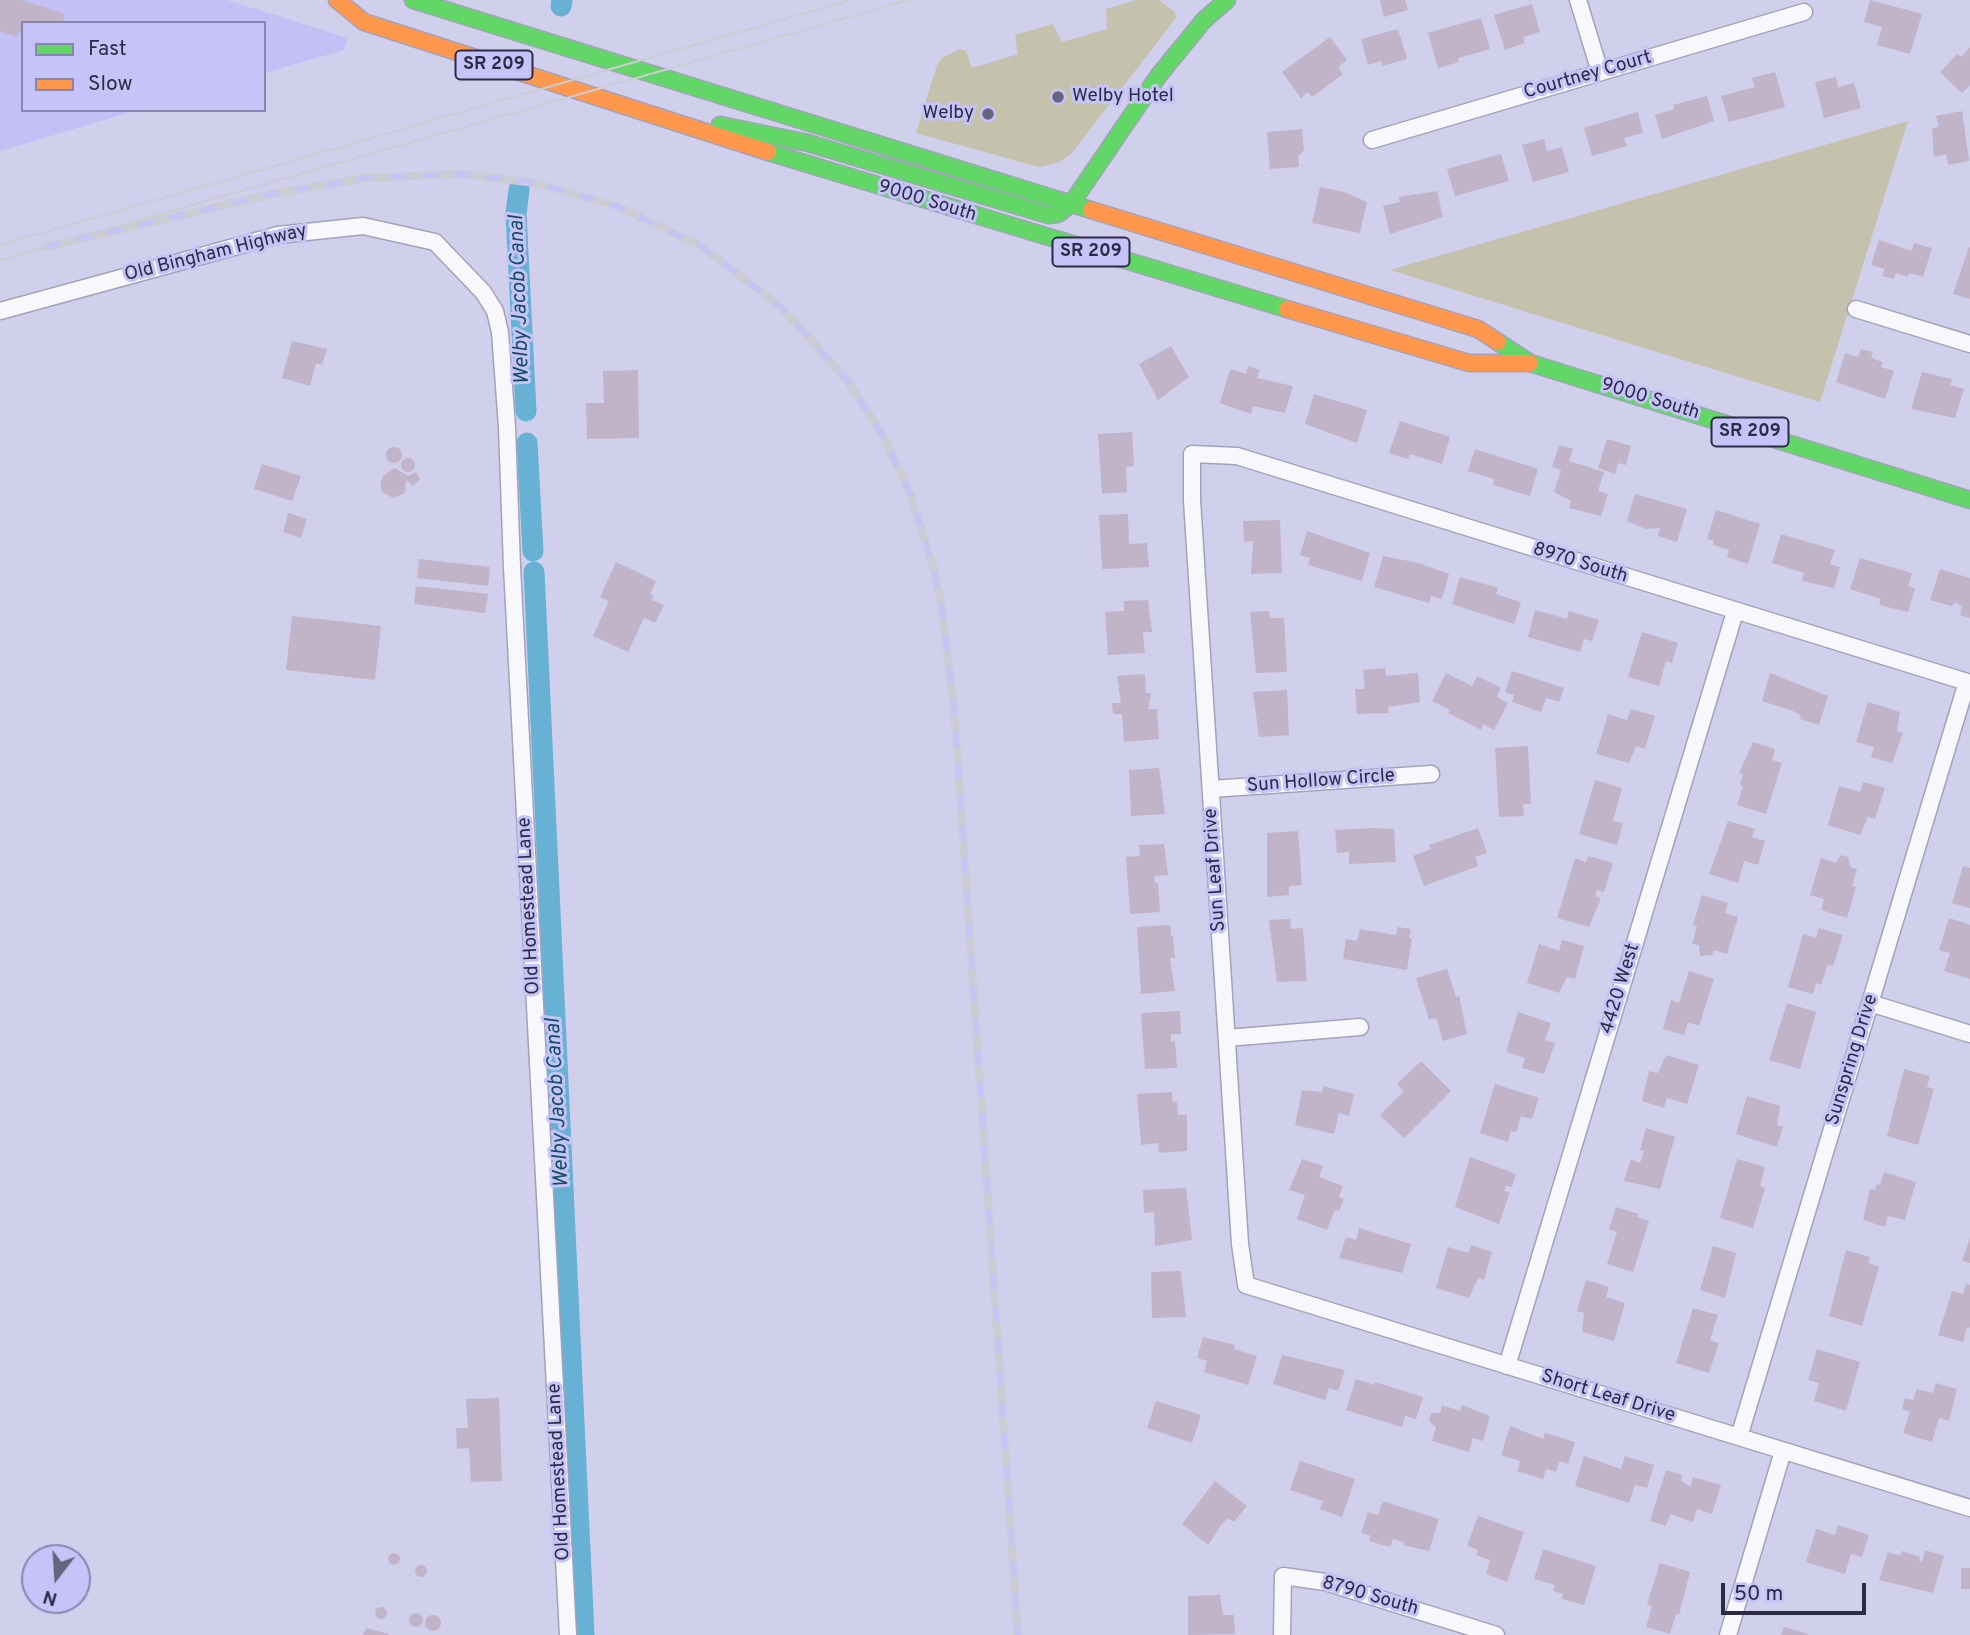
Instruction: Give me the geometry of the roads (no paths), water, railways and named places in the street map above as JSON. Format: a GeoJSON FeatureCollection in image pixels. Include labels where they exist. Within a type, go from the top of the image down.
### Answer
{"type":"FeatureCollection","features":[{"type":"Feature","properties":{"kind":"main road","name":"9000 South"},"geometry":{"type":"LineString","coordinates":[[337,0],[364,22],[657,118],[1062,243],[1469,363],[1530,363]]}},
{"type":"Feature","properties":{"kind":"main road","name":"9000 South"},"geometry":{"type":"LineString","coordinates":[[413,0],[1478,329],[1530,363],[1970,500]]}},
{"type":"Feature","properties":{"kind":"main road"},"geometry":{"type":"LineString","coordinates":[[657,118],[737,126],[808,143],[1048,215],[1058,214],[1071,204],[1159,75],[1204,20],[1227,0]]}},
{"type":"Feature","properties":{"kind":"street"},"geometry":{"type":"LineString","coordinates":[[1578,0],[1600,72]]}},
{"type":"Feature","properties":{"kind":"street","name":"Courtney Court"},"geometry":{"type":"LineString","coordinates":[[1372,139],[1804,12]]}},
{"type":"Feature","properties":{"kind":"street","name":"Old Bingham Highway"},"geometry":{"type":"LineString","coordinates":[[0,312],[278,235],[363,226],[435,242]]}},
{"type":"Feature","properties":{"kind":"street","name":"Old Homestead Lane"},"geometry":{"type":"LineString","coordinates":[[435,242],[491,302],[500,332],[568,1635]]}},
{"type":"Feature","properties":{"kind":"street"},"geometry":{"type":"LineString","coordinates":[[1856,309],[1970,344]]}},
{"type":"Feature","properties":{"kind":"street","name":"8970 South"},"geometry":{"type":"LineString","coordinates":[[1192,454],[1237,456],[1967,682]]}},
{"type":"Feature","properties":{"kind":"street","name":"Sun Leaf Drive"},"geometry":{"type":"LineString","coordinates":[[1192,454],[1192,500],[1246,1285]]}},
{"type":"Feature","properties":{"kind":"street","name":"4420 West"},"geometry":{"type":"LineString","coordinates":[[1507,1366],[1735,612]]}},
{"type":"Feature","properties":{"kind":"street","name":"Sunspring Drive"},"geometry":{"type":"LineString","coordinates":[[1739,1437],[1967,682]]}},
{"type":"Feature","properties":{"kind":"street","name":"Sun Hollow Circle"},"geometry":{"type":"LineString","coordinates":[[1211,789],[1431,774]]}},
{"type":"Feature","properties":{"kind":"street"},"geometry":{"type":"LineString","coordinates":[[1871,1003],[1970,1034]]}},
{"type":"Feature","properties":{"kind":"street"},"geometry":{"type":"LineString","coordinates":[[1227,1038],[1360,1027]]}},
{"type":"Feature","properties":{"kind":"street","name":"Short Leaf Drive"},"geometry":{"type":"LineString","coordinates":[[1246,1285],[1970,1508]]}},
{"type":"Feature","properties":{"kind":"street"},"geometry":{"type":"LineString","coordinates":[[1728,1635],[1783,1451]]}},
{"type":"Feature","properties":{"kind":"street","name":"8790 South"},"geometry":{"type":"LineString","coordinates":[[1282,1635],[1283,1576],[1325,1582],[1496,1635]]}},
{"type":"Feature","properties":{"kind":"waterway","name":"Welby Jacob Canal"},"geometry":{"type":"LineString","coordinates":[[561,6],[562,0]]}},
{"type":"Feature","properties":{"kind":"waterway","name":"Welby Jacob Canal"},"geometry":{"type":"LineString","coordinates":[[519,190],[516,214],[526,411]]}},
{"type":"Feature","properties":{"kind":"waterway","name":"Welby Jacob Canal"},"geometry":{"type":"LineString","coordinates":[[527,443],[533,551]]}},
{"type":"Feature","properties":{"kind":"waterway","name":"Welby Jacob Canal"},"geometry":{"type":"LineString","coordinates":[[534,572],[584,1635]]}},
{"type":"Feature","properties":{"kind":"tram line"},"geometry":{"type":"LineString","coordinates":[[0,245],[850,0]]}},
{"type":"Feature","properties":{"kind":"tram line"},"geometry":{"type":"LineString","coordinates":[[0,260],[909,0]]}},
{"type":"Feature","properties":{"kind":"railway"},"geometry":{"type":"LineString","coordinates":[[45,247],[268,195],[364,178],[462,174],[535,183],[619,207],[702,247],[781,307],[848,381],[884,437],[911,496],[933,566],[941,602],[954,707],[1018,1635]]}},
{"type":"Feature","properties":{"kind":"place","name":"Welby Hotel"},"geometry":{"type":"Point","coordinates":[1058,97]}},
{"type":"Feature","properties":{"kind":"place","name":"Welby"},"geometry":{"type":"Point","coordinates":[988,114]}}]}
